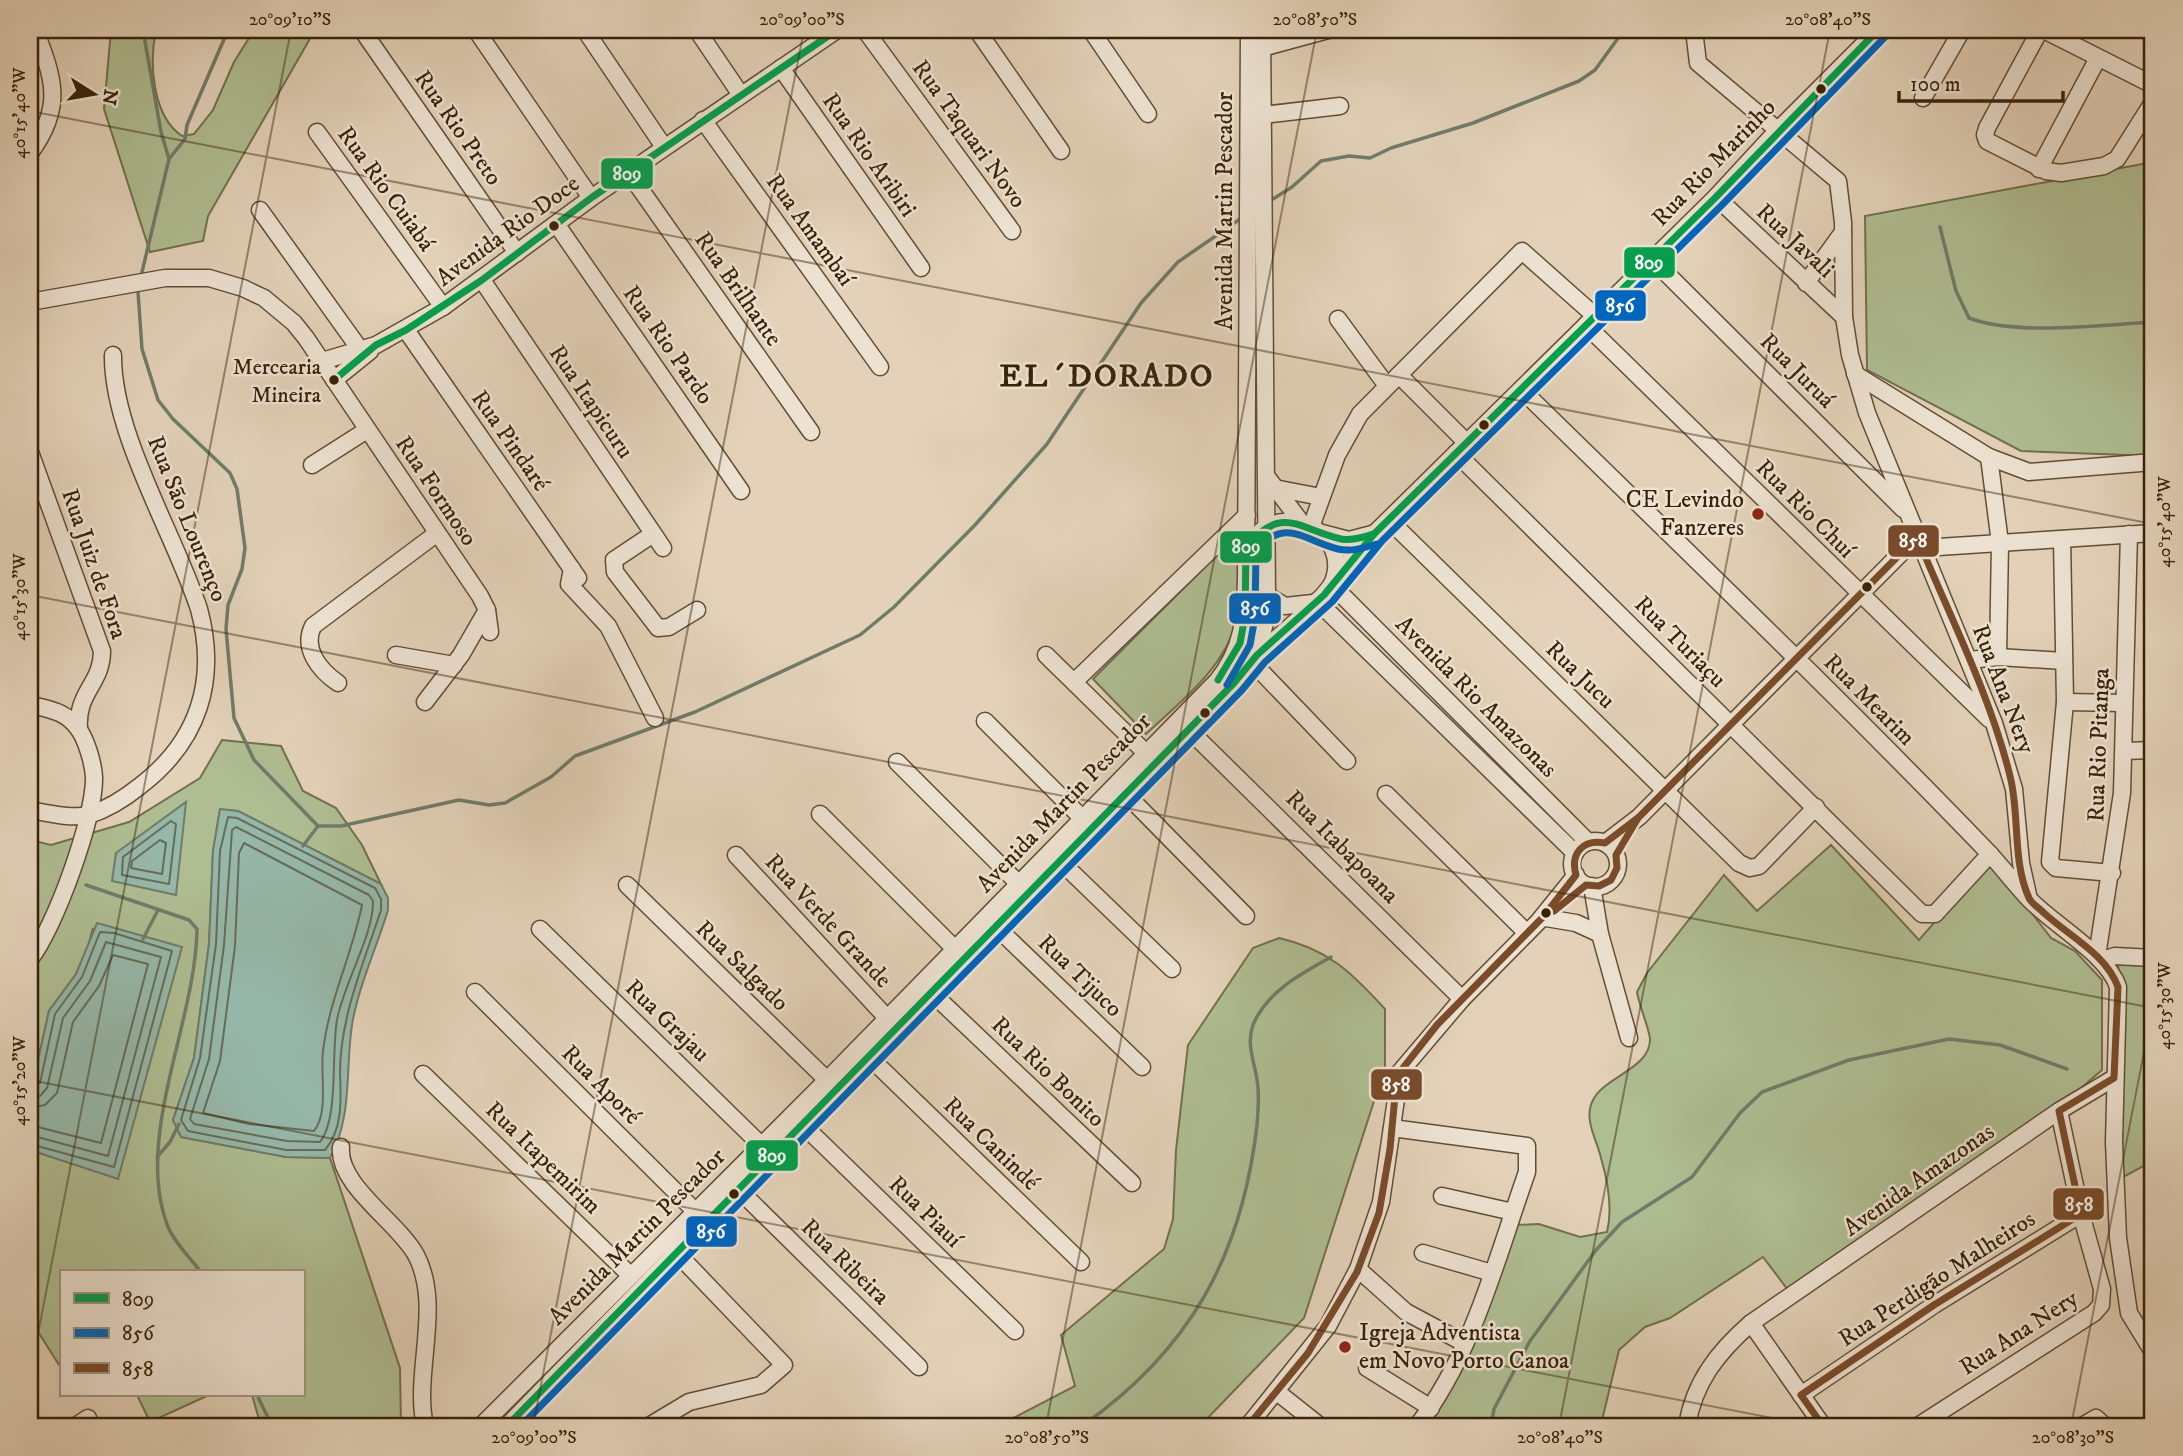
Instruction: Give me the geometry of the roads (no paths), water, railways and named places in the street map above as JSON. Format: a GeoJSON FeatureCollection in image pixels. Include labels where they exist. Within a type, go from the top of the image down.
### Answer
{"type":"FeatureCollection","features":[{"type":"Feature","properties":{"kind":"street"},"geometry":{"type":"LineString","coordinates":[[30,153],[47,125],[54,99],[52,75],[35,30]]}},
{"type":"Feature","properties":{"kind":"street","name":"Rua Rio Preto"},"geometry":{"type":"LineString","coordinates":[[362,30],[517,253]]}},
{"type":"Feature","properties":{"kind":"street"},"geometry":{"type":"LineString","coordinates":[[477,30],[591,198]]}},
{"type":"Feature","properties":{"kind":"street"},"geometry":{"type":"LineString","coordinates":[[584,30],[664,147]]}},
{"type":"Feature","properties":{"kind":"street"},"geometry":{"type":"LineString","coordinates":[[697,30],[741,95]]}},
{"type":"Feature","properties":{"kind":"street","name":"Avenida Rio Doce"},"geometry":{"type":"LineString","coordinates":[[322,361],[367,350],[406,331],[482,280],[591,198],[781,68],[815,36],[837,30]]}},
{"type":"Feature","properties":{"kind":"street","name":"Rua Taquari Novo"},"geometry":{"type":"LineString","coordinates":[[865,30],[1012,231]]}},
{"type":"Feature","properties":{"kind":"street"},"geometry":{"type":"LineString","coordinates":[[977,30],[1061,151]]}},
{"type":"Feature","properties":{"kind":"street"},"geometry":{"type":"LineString","coordinates":[[1091,30],[1149,114]]}},
{"type":"Feature","properties":{"kind":"street","name":"Avenida Martin Pescador"},"geometry":{"type":"LineString","coordinates":[[481,1426],[630,1275],[671,1247],[739,1190],[803,1125],[834,1084],[844,1078],[859,1062],[855,1051],[955,949],[991,922],[1060,861],[1120,789],[1145,752],[1228,668],[1244,628],[1246,578],[1249,30]]}},
{"type":"Feature","properties":{"kind":"street","name":"Avenida Martin Pescador"},"geometry":{"type":"LineString","coordinates":[[510,1425],[671,1247],[695,1211],[761,1145],[834,1084],[870,1059],[933,994],[1018,884],[1082,818],[1120,789],[1188,729],[1254,659],[1265,623],[1270,481],[1262,30]]}},
{"type":"Feature","properties":{"kind":"street"},"geometry":{"type":"LineString","coordinates":[[1262,48],[1328,30]]}},
{"type":"Feature","properties":{"kind":"street","name":"Rua Ana Nery"},"geometry":{"type":"LineString","coordinates":[[1694,30],[1699,63],[1777,131],[1835,176],[1840,185],[1844,317],[1855,374],[1867,413],[1994,723],[2014,789],[2021,863],[2029,899]]}},
{"type":"Feature","properties":{"kind":"street","name":"Rua Rio Marinho"},"geometry":{"type":"LineString","coordinates":[[1333,582],[1374,534],[1716,197],[1777,131],[1878,30]]}},
{"type":"Feature","properties":{"kind":"street"},"geometry":{"type":"LineString","coordinates":[[1923,98],[1962,30]]}},
{"type":"Feature","properties":{"kind":"street"},"geometry":{"type":"LineString","coordinates":[[2153,85],[2042,30],[1984,135],[1987,141],[2039,169],[2061,173],[2112,164],[2153,102]]}},
{"type":"Feature","properties":{"kind":"street"},"geometry":{"type":"LineString","coordinates":[[2039,169],[2098,58]]}},
{"type":"Feature","properties":{"kind":"street","name":"Rua Rio Aribiri"},"geometry":{"type":"LineString","coordinates":[[781,68],[921,268]]}},
{"type":"Feature","properties":{"kind":"street"},"geometry":{"type":"LineString","coordinates":[[1263,116],[1340,106]]}},
{"type":"Feature","properties":{"kind":"street","name":"Rua Amambaí"},"geometry":{"type":"LineString","coordinates":[[704,120],[880,367]]}},
{"type":"Feature","properties":{"kind":"street","name":"Rua Rio Cuiabá"},"geometry":{"type":"LineString","coordinates":[[317,132],[443,307]]}},
{"type":"Feature","properties":{"kind":"street","name":"Rua Brilhante"},"geometry":{"type":"LineString","coordinates":[[629,173],[811,432]]}},
{"type":"Feature","properties":{"kind":"street","name":"Rua Javali"},"geometry":{"type":"LineString","coordinates":[[1716,197],[1844,317]]}},
{"type":"Feature","properties":{"kind":"street"},"geometry":{"type":"LineString","coordinates":[[260,210],[367,350]]}},
{"type":"Feature","properties":{"kind":"street","name":"Rua Rio Pardo"},"geometry":{"type":"LineString","coordinates":[[556,225],[741,491]]}},
{"type":"Feature","properties":{"kind":"street"},"geometry":{"type":"LineString","coordinates":[[1806,283],[1843,232]]}},
{"type":"Feature","properties":{"kind":"street","name":"Rua Rio Chuí"},"geometry":{"type":"LineString","coordinates":[[1393,380],[1522,251],[1860,596],[1994,723]]}},
{"type":"Feature","properties":{"kind":"street","name":"Rua Juruá"},"geometry":{"type":"LineString","coordinates":[[1652,259],[1909,516]]}},
{"type":"Feature","properties":{"kind":"street","name":"Rua Formoso"},"geometry":{"type":"LineString","coordinates":[[30,302],[165,278],[209,278],[243,288],[280,310],[294,323],[322,361],[487,610],[490,632]]}},
{"type":"Feature","properties":{"kind":"street","name":"Rua Itapicuru"},"geometry":{"type":"LineString","coordinates":[[482,280],[663,548]]}},
{"type":"Feature","properties":{"kind":"street","name":"Rua Turiaçu"},"geometry":{"type":"LineString","coordinates":[[1338,319],[1393,380],[1730,724],[1926,916],[1935,914],[1990,854]]}},
{"type":"Feature","properties":{"kind":"street","name":"Rua Pindaré"},"geometry":{"type":"LineString","coordinates":[[406,331],[575,574],[569,584],[608,626],[655,718]]}},
{"type":"Feature","properties":{"kind":"street","name":"Avenida Rio Doce"},"geometry":{"type":"LineString","coordinates":[[334,380],[367,350]]}},
{"type":"Feature","properties":{"kind":"street","name":"Rua São Lourenço"},"geometry":{"type":"LineString","coordinates":[[86,816],[121,800],[161,770],[183,745],[196,718],[207,662],[206,633],[192,586],[125,426],[113,382],[113,355]]}},
{"type":"Feature","properties":{"kind":"street"},"geometry":{"type":"LineString","coordinates":[[1855,374],[1984,453],[2029,472],[2153,461]]}},
{"type":"Feature","properties":{"kind":"street"},"geometry":{"type":"LineString","coordinates":[[1312,527],[1321,497],[1350,429],[1393,380]]}},
{"type":"Feature","properties":{"kind":"street","name":"Rua Mearim"},"geometry":{"type":"LineString","coordinates":[[1522,390],[1797,659],[1990,854],[2029,899]]}},
{"type":"Feature","properties":{"kind":"street"},"geometry":{"type":"LineString","coordinates":[[312,465],[367,430]]}},
{"type":"Feature","properties":{"kind":"street","name":"Rua Juiz de Fora"},"geometry":{"type":"LineString","coordinates":[[30,452],[101,642],[100,671],[83,696],[79,729]]}},
{"type":"Feature","properties":{"kind":"street"},"geometry":{"type":"LineString","coordinates":[[1984,453],[2000,543],[1998,656]]}},
{"type":"Feature","properties":{"kind":"street"},"geometry":{"type":"LineString","coordinates":[[1270,481],[1321,497]]}},
{"type":"Feature","properties":{"kind":"street"},"geometry":{"type":"LineString","coordinates":[[1270,481],[1335,555],[1333,582],[1254,659],[1347,761]]}},
{"type":"Feature","properties":{"kind":"street"},"geometry":{"type":"LineString","coordinates":[[1074,682],[1247,515]]}},
{"type":"Feature","properties":{"kind":"street"},"geometry":{"type":"LineString","coordinates":[[1247,546],[1268,525],[1281,521],[1312,527],[1349,540],[1374,534]]}},
{"type":"Feature","properties":{"kind":"street","name":"Rua Jucu"},"geometry":{"type":"LineString","coordinates":[[1390,521],[1739,863],[1749,868],[1759,866],[1816,807]]}},
{"type":"Feature","properties":{"kind":"street"},"geometry":{"type":"LineString","coordinates":[[1611,849],[1730,724],[1860,596],[1920,542],[2000,543],[2153,533]]}},
{"type":"Feature","properties":{"kind":"street"},"geometry":{"type":"LineString","coordinates":[[338,682],[321,667],[309,645],[313,626],[324,614],[436,534]]}},
{"type":"Feature","properties":{"kind":"street"},"geometry":{"type":"LineString","coordinates":[[653,534],[614,559],[615,572],[658,628],[669,627],[697,610]]}},
{"type":"Feature","properties":{"kind":"street","name":"Rua Rio Pitanga"},"geometry":{"type":"LineString","coordinates":[[2099,958],[2112,873],[2124,751],[2129,534]]}},
{"type":"Feature","properties":{"kind":"street"},"geometry":{"type":"LineString","coordinates":[[2062,539],[2065,702],[2050,862],[2056,868],[2112,873]]}},
{"type":"Feature","properties":{"kind":"street"},"geometry":{"type":"LineString","coordinates":[[1246,578],[1267,597],[1285,606],[1315,602]]}},
{"type":"Feature","properties":{"kind":"street","name":"Avenida Rio Amazonas"},"geometry":{"type":"LineString","coordinates":[[1333,582],[1581,847]]}},
{"type":"Feature","properties":{"kind":"street","name":"Avenida Rio Amazonas"},"geometry":{"type":"LineString","coordinates":[[1315,602],[1581,847]]}},
{"type":"Feature","properties":{"kind":"street"},"geometry":{"type":"LineString","coordinates":[[425,702],[454,665],[487,610]]}},
{"type":"Feature","properties":{"kind":"street"},"geometry":{"type":"LineString","coordinates":[[396,655],[454,665]]}},
{"type":"Feature","properties":{"kind":"street"},"geometry":{"type":"LineString","coordinates":[[1046,655],[1145,752]]}},
{"type":"Feature","properties":{"kind":"street"},"geometry":{"type":"LineString","coordinates":[[1969,660],[1998,656],[2064,661]]}},
{"type":"Feature","properties":{"kind":"street"},"geometry":{"type":"LineString","coordinates":[[54,709],[83,696]]}},
{"type":"Feature","properties":{"kind":"street"},"geometry":{"type":"LineString","coordinates":[[2065,702],[2124,703]]}},
{"type":"Feature","properties":{"kind":"street"},"geometry":{"type":"LineString","coordinates":[[30,704],[54,709],[79,729],[94,778],[86,816],[53,922],[30,959]]}},
{"type":"Feature","properties":{"kind":"street"},"geometry":{"type":"LineString","coordinates":[[985,721],[1082,818]]}},
{"type":"Feature","properties":{"kind":"street","name":"Rua Itabapoana"},"geometry":{"type":"LineString","coordinates":[[1188,729],[1462,999]]}},
{"type":"Feature","properties":{"kind":"street"},"geometry":{"type":"LineString","coordinates":[[2124,751],[2153,750]]}},
{"type":"Feature","properties":{"kind":"street"},"geometry":{"type":"LineString","coordinates":[[897,762],[1018,884]]}},
{"type":"Feature","properties":{"kind":"street"},"geometry":{"type":"LineString","coordinates":[[1120,789],[1246,916]]}},
{"type":"Feature","properties":{"kind":"street"},"geometry":{"type":"LineString","coordinates":[[1386,794],[1537,924],[1576,923],[1600,934]]}},
{"type":"Feature","properties":{"kind":"street"},"geometry":{"type":"LineString","coordinates":[[30,810],[86,816]]}},
{"type":"Feature","properties":{"kind":"street"},"geometry":{"type":"LineString","coordinates":[[820,814],[955,949]]}},
{"type":"Feature","properties":{"kind":"street"},"geometry":{"type":"LineString","coordinates":[[1611,849],[1581,847],[1573,868],[1585,882],[1629,1038]]}},
{"type":"Feature","properties":{"kind":"street"},"geometry":{"type":"LineString","coordinates":[[1248,1426],[1328,1326],[1357,1269],[1378,1216],[1400,1072],[1462,999],[1537,924],[1585,882],[1606,884],[1615,874],[1611,849]]}},
{"type":"Feature","properties":{"kind":"street","name":"Rua Verde Grande"},"geometry":{"type":"LineString","coordinates":[[736,855],[884,1021]]}},
{"type":"Feature","properties":{"kind":"street"},"geometry":{"type":"LineString","coordinates":[[1060,861],[1172,969]]}},
{"type":"Feature","properties":{"kind":"street","name":"Rua Salgado"},"geometry":{"type":"LineString","coordinates":[[627,885],[834,1084]]}},
{"type":"Feature","properties":{"kind":"street"},"geometry":{"type":"LineString","coordinates":[[2029,899],[2061,929],[2099,958],[2114,976],[2118,987],[2114,1078],[2118,1238],[2129,1313],[2153,1352]]}},
{"type":"Feature","properties":{"kind":"street","name":"Rua Tijuco"},"geometry":{"type":"LineString","coordinates":[[991,922],[1142,1067]]}},
{"type":"Feature","properties":{"kind":"street","name":"Rua Grajau"},"geometry":{"type":"LineString","coordinates":[[540,929],[761,1145]]}},
{"type":"Feature","properties":{"kind":"street"},"geometry":{"type":"LineString","coordinates":[[2099,958],[2153,958]]}},
{"type":"Feature","properties":{"kind":"street","name":"Rua Aporé"},"geometry":{"type":"LineString","coordinates":[[475,992],[695,1211]]}},
{"type":"Feature","properties":{"kind":"street","name":"Rua Rio Bonito"},"geometry":{"type":"LineString","coordinates":[[933,994],[1132,1183]]}},
{"type":"Feature","properties":{"kind":"street"},"geometry":{"type":"LineString","coordinates":[[870,1059],[865,1050],[879,1034],[884,1021]]}},
{"type":"Feature","properties":{"kind":"street","name":"Rua Canindé"},"geometry":{"type":"LineString","coordinates":[[870,1059],[1081,1262]]}},
{"type":"Feature","properties":{"kind":"street","name":"Rua Itapemirim"},"geometry":{"type":"LineString","coordinates":[[423,1074],[630,1275]]}},
{"type":"Feature","properties":{"kind":"street","name":"Avenida Amazonas"},"geometry":{"type":"LineString","coordinates":[[1751,1323],[2059,1111],[2114,1078]]}},
{"type":"Feature","properties":{"kind":"street"},"geometry":{"type":"LineString","coordinates":[[2059,1111],[2081,1214]]}},
{"type":"Feature","properties":{"kind":"street","name":"Rua Piauí"},"geometry":{"type":"LineString","coordinates":[[803,1125],[1015,1331]]}},
{"type":"Feature","properties":{"kind":"street"},"geometry":{"type":"LineString","coordinates":[[1392,1128],[1527,1146],[1527,1172],[1492,1273],[1464,1343],[1432,1408],[1417,1426]]}},
{"type":"Feature","properties":{"kind":"street"},"geometry":{"type":"LineString","coordinates":[[341,1147],[341,1161],[349,1176],[395,1226],[418,1258],[427,1315],[421,1394],[425,1426]]}},
{"type":"Feature","properties":{"kind":"street","name":"Rua Ribeira"},"geometry":{"type":"LineString","coordinates":[[739,1190],[919,1367]]}},
{"type":"Feature","properties":{"kind":"street"},"geometry":{"type":"LineString","coordinates":[[1442,1196],[1513,1212]]}},
{"type":"Feature","properties":{"kind":"street","name":"Rua Ana Nery"},"geometry":{"type":"LineString","coordinates":[[1918,1426],[2099,1308],[2102,1289],[2081,1214]]}},
{"type":"Feature","properties":{"kind":"street","name":"Rua Perdigão Malheiros"},"geometry":{"type":"LineString","coordinates":[[1801,1395],[1934,1305],[2081,1214]]}},
{"type":"Feature","properties":{"kind":"street"},"geometry":{"type":"LineString","coordinates":[[649,1426],[690,1402],[761,1385],[784,1365],[671,1247]]}},
{"type":"Feature","properties":{"kind":"street"},"geometry":{"type":"LineString","coordinates":[[1423,1252],[1492,1273]]}},
{"type":"Feature","properties":{"kind":"street"},"geometry":{"type":"LineString","coordinates":[[1357,1269],[1406,1312],[1464,1343]]}},
{"type":"Feature","properties":{"kind":"street"},"geometry":{"type":"LineString","coordinates":[[1687,1426],[1694,1396],[1712,1363],[1751,1323],[1823,1426]]}},
{"type":"Feature","properties":{"kind":"street"},"geometry":{"type":"LineString","coordinates":[[1367,1368],[1432,1408]]}},
{"type":"Feature","properties":{"kind":"street"},"geometry":{"type":"LineString","coordinates":[[1277,1392],[1320,1426]]}},
{"type":"Feature","properties":{"kind":"street"},"geometry":{"type":"LineString","coordinates":[[2081,1426],[2096,1418],[2105,1426]]}},
{"type":"Feature","properties":{"kind":"water"},"geometry":{"type":"Polygon","coordinates":[[[186,802],[176,895],[112,881],[116,853],[186,802]]]}},
{"type":"Feature","properties":{"kind":"water"},"geometry":{"type":"Polygon","coordinates":[[[220,809],[238,811],[381,884],[388,898],[388,910],[355,1011],[345,1109],[342,1126],[330,1158],[286,1157],[181,1137],[173,1120],[194,1058],[209,944],[213,851],[220,809]]]}},
{"type":"Feature","properties":{"kind":"water"},"geometry":{"type":"Polygon","coordinates":[[[97,923],[182,947],[118,1179],[30,1150],[30,1096],[49,1011],[76,974],[97,923]]]}},
{"type":"Feature","properties":{"kind":"waterway"},"geometry":{"type":"LineString","coordinates":[[143,30],[161,132],[169,159]]}},
{"type":"Feature","properties":{"kind":"waterway"},"geometry":{"type":"LineString","coordinates":[[142,272],[169,159],[185,139],[187,125],[228,30]]}},
{"type":"Feature","properties":{"kind":"waterway"},"geometry":{"type":"LineString","coordinates":[[1273,199],[1292,187],[1321,161],[1349,156],[1370,158],[1391,148],[1473,123],[1579,81],[1595,70],[1624,30]]}},
{"type":"Feature","properties":{"kind":"waterway"},"geometry":{"type":"LineString","coordinates":[[303,846],[318,826],[341,826],[459,800],[489,805],[505,803],[551,777],[575,756],[695,712],[860,635],[894,607],[975,525],[1047,444],[1141,303],[1178,262],[1243,217]]}},
{"type":"Feature","properties":{"kind":"waterway"},"geometry":{"type":"LineString","coordinates":[[1940,227],[1956,291],[1969,318],[2010,327],[2034,328],[2153,322]]}},
{"type":"Feature","properties":{"kind":"waterway"},"geometry":{"type":"LineString","coordinates":[[138,292],[142,349],[158,400],[173,419],[230,473],[237,489],[245,548],[242,569],[228,605],[226,629],[234,718],[254,760],[318,826]]}},
{"type":"Feature","properties":{"kind":"waterway"},"geometry":{"type":"LineString","coordinates":[[86,885],[189,920],[197,929],[187,1003],[161,1120],[158,1158],[160,1195],[169,1229],[199,1270]]}},
{"type":"Feature","properties":{"kind":"waterway"},"geometry":{"type":"LineString","coordinates":[[143,939],[158,910]]}},
{"type":"Feature","properties":{"kind":"waterway"},"geometry":{"type":"LineString","coordinates":[[1082,1426],[1120,1397],[1153,1365],[1181,1332],[1204,1296],[1224,1258],[1239,1217],[1250,1172],[1258,1102],[1250,1041],[1253,1025],[1259,1013],[1276,993],[1331,957]]}},
{"type":"Feature","properties":{"kind":"waterway"},"geometry":{"type":"LineString","coordinates":[[1491,1426],[1494,1409],[1530,1341],[1596,1250],[1622,1222],[1692,1177],[1740,1113],[1762,1092],[1849,1060],[1949,1039],[2000,1045],[2067,1069]]}},
{"type":"Feature","properties":{"kind":"waterway"},"geometry":{"type":"LineString","coordinates":[[157,1157],[170,1142],[179,1124]]}},
{"type":"Feature","properties":{"kind":"waterway"},"geometry":{"type":"LineString","coordinates":[[257,1396],[272,1426]]}},
{"type":"Feature","properties":{"kind":"place","name":"Mercearia Mineira"},"geometry":{"type":"Point","coordinates":[334,380]}},
{"type":"Feature","properties":{"kind":"place","name":"CE Levindo Fanzeres"},"geometry":{"type":"Point","coordinates":[1758,514]}},
{"type":"Feature","properties":{"kind":"place","name":"Igreja Adventista em Novo Porto Canoa"},"geometry":{"type":"Point","coordinates":[1345,1347]}},
{"type":"Feature","properties":{"kind":"district","name":"EL´DORADO"},"geometry":{"type":"Point","coordinates":[1107,377]}}]}
